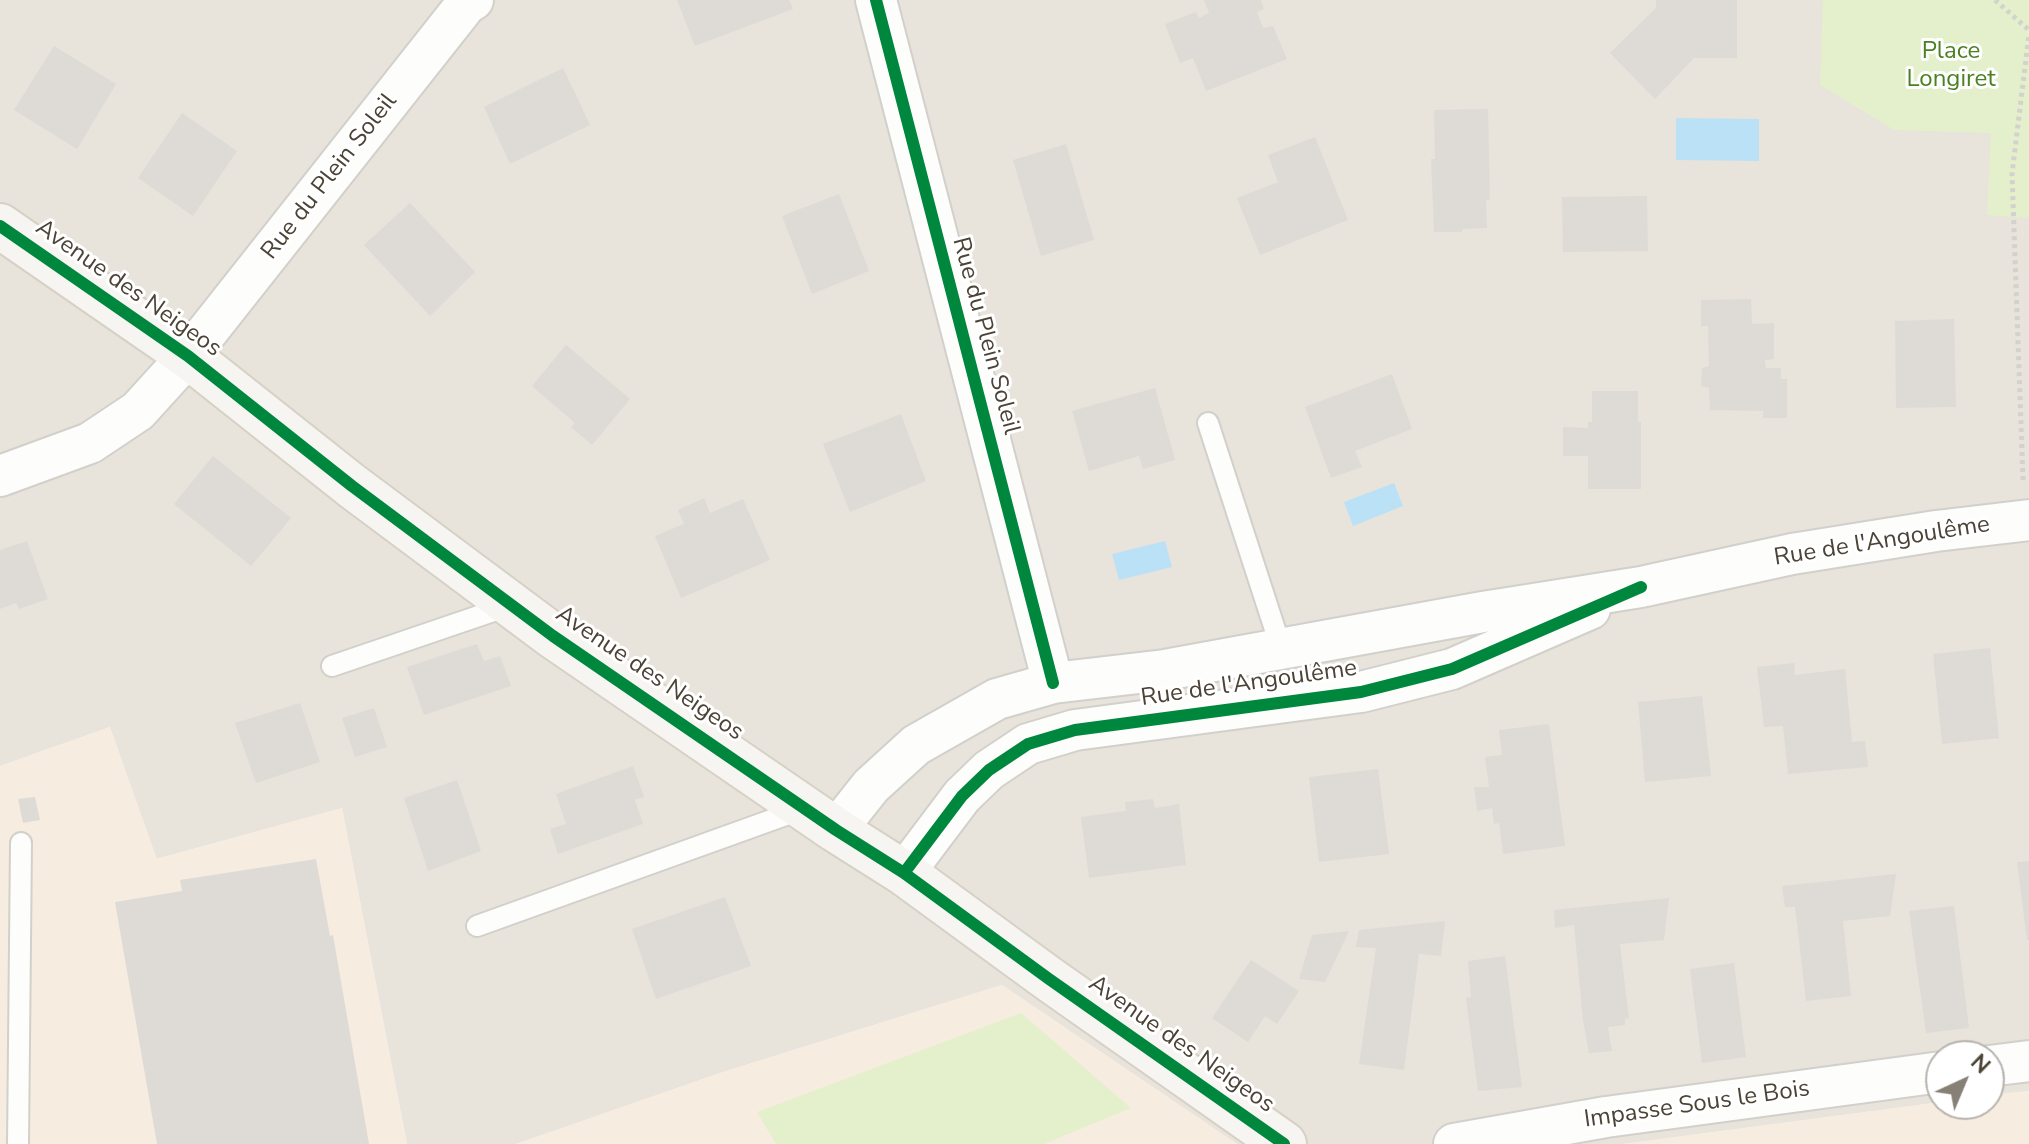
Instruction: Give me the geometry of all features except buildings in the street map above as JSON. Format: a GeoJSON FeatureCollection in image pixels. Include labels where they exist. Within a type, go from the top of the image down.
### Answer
{"type":"FeatureCollection","features":[{"type":"Feature","properties":{"kind":"street","name":"Rue du Plein Soleil"},"geometry":{"type":"LineString","coordinates":[[0,476],[90,443],[138,411],[188,356],[467,3],[473,0]]}},
{"type":"Feature","properties":{"kind":"street","name":"Rue du Plein Soleil"},"geometry":{"type":"LineString","coordinates":[[876,0],[1053,683]]}},
{"type":"Feature","properties":{"kind":"street","name":"Avenue des Neigeos"},"geometry":{"type":"LineString","coordinates":[[0,226],[188,356],[352,486],[553,636],[904,873],[1284,1144]]}},
{"type":"Feature","properties":{"kind":"street","name":"Rue de l'Angoulême"},"geometry":{"type":"LineString","coordinates":[[820,819],[871,786],[916,745],[997,699],[1053,683],[1165,670],[1483,612],[1641,587],[1792,554],[1936,531],[2027,521]]}},
{"type":"Feature","properties":{"kind":"street","name":"Rue de l'Angoulême"},"geometry":{"type":"LineString","coordinates":[[904,873],[962,796],[989,770],[1028,744],[1075,730],[1361,692],[1452,669],[1641,587]]}},
{"type":"Feature","properties":{"kind":"street"},"geometry":{"type":"LineString","coordinates":[[2005,1064],[2029,1061]]}},
{"type":"Feature","properties":{"kind":"street","name":"Impasse Sous le Bois"},"geometry":{"type":"LineString","coordinates":[[1454,1144],[1606,1117],[1925,1074]]}},
{"type":"Feature","properties":{"kind":"lane"},"geometry":{"type":"LineString","coordinates":[[1208,423],[1281,648]]}},
{"type":"Feature","properties":{"kind":"lane"},"geometry":{"type":"LineString","coordinates":[[332,666],[511,605]]}},
{"type":"Feature","properties":{"kind":"lane"},"geometry":{"type":"LineString","coordinates":[[477,926],[820,819]]}},
{"type":"Feature","properties":{"kind":"lane"},"geometry":{"type":"LineString","coordinates":[[18,1144],[21,843]]}},
{"type":"Feature","properties":{"kind":"path"},"geometry":{"type":"LineString","coordinates":[[1995,0],[2029,32],[2012,174],[2027,521]]}},
{"type":"Feature","properties":{"kind":"shaded area"},"geometry":{"type":"Polygon","coordinates":[[[0,0],[2029,0],[2029,1091],[2005,1093],[2005,1040],[1925,1040],[1925,1104],[1623,1144],[1237,1144],[1002,985],[723,1072],[516,1144],[407,1144],[342,808],[156,859],[110,727],[0,766],[0,0]]]}},
{"type":"Feature","properties":{"kind":"shaded area"},"geometry":{"type":"Polygon","coordinates":[[[110,727],[157,859],[342,808],[407,1144],[0,1144],[0,766],[110,727]]]}},
{"type":"Feature","properties":{"kind":"shaded area"},"geometry":{"type":"Polygon","coordinates":[[[1002,985],[1237,1144],[516,1144],[723,1072],[1002,985]]]}},
{"type":"Feature","properties":{"kind":"shaded area"},"geometry":{"type":"Polygon","coordinates":[[[2029,1091],[2029,1144],[1623,1144],[1925,1104],[1925,1120],[2005,1120],[2005,1093],[2029,1091]]]}},
{"type":"Feature","properties":{"kind":"green space","name":"Place Longiret"},"geometry":{"type":"Polygon","coordinates":[[[1823,0],[2029,0],[2029,218],[1987,215],[1991,133],[1894,130],[1820,85],[1823,0]]]}},
{"type":"Feature","properties":{"kind":"green space"},"geometry":{"type":"Polygon","coordinates":[[[1021,1013],[1131,1108],[1044,1144],[776,1144],[757,1112],[1021,1013]]]}},
{"type":"Feature","properties":{"kind":"water"},"geometry":{"type":"Polygon","coordinates":[[[1676,118],[1759,119],[1759,161],[1676,160],[1676,118]]]}},
{"type":"Feature","properties":{"kind":"water"},"geometry":{"type":"Polygon","coordinates":[[[1394,483],[1403,506],[1353,526],[1344,502],[1394,483]]]}},
{"type":"Feature","properties":{"kind":"water"},"geometry":{"type":"Polygon","coordinates":[[[1165,541],[1172,567],[1119,580],[1112,554],[1165,541]]]}},
{"type":"Feature","properties":{"kind":"cycle path"},"geometry":{"type":"LineString","coordinates":[[876,0],[1053,683]]}},
{"type":"Feature","properties":{"kind":"cycle path"},"geometry":{"type":"LineString","coordinates":[[0,226],[188,356],[352,486],[553,636],[836,830],[904,873],[1284,1144]]}},
{"type":"Feature","properties":{"kind":"cycle path"},"geometry":{"type":"LineString","coordinates":[[904,873],[962,796],[989,770],[1028,744],[1075,730],[1361,692],[1452,669],[1641,587]]}}]}
